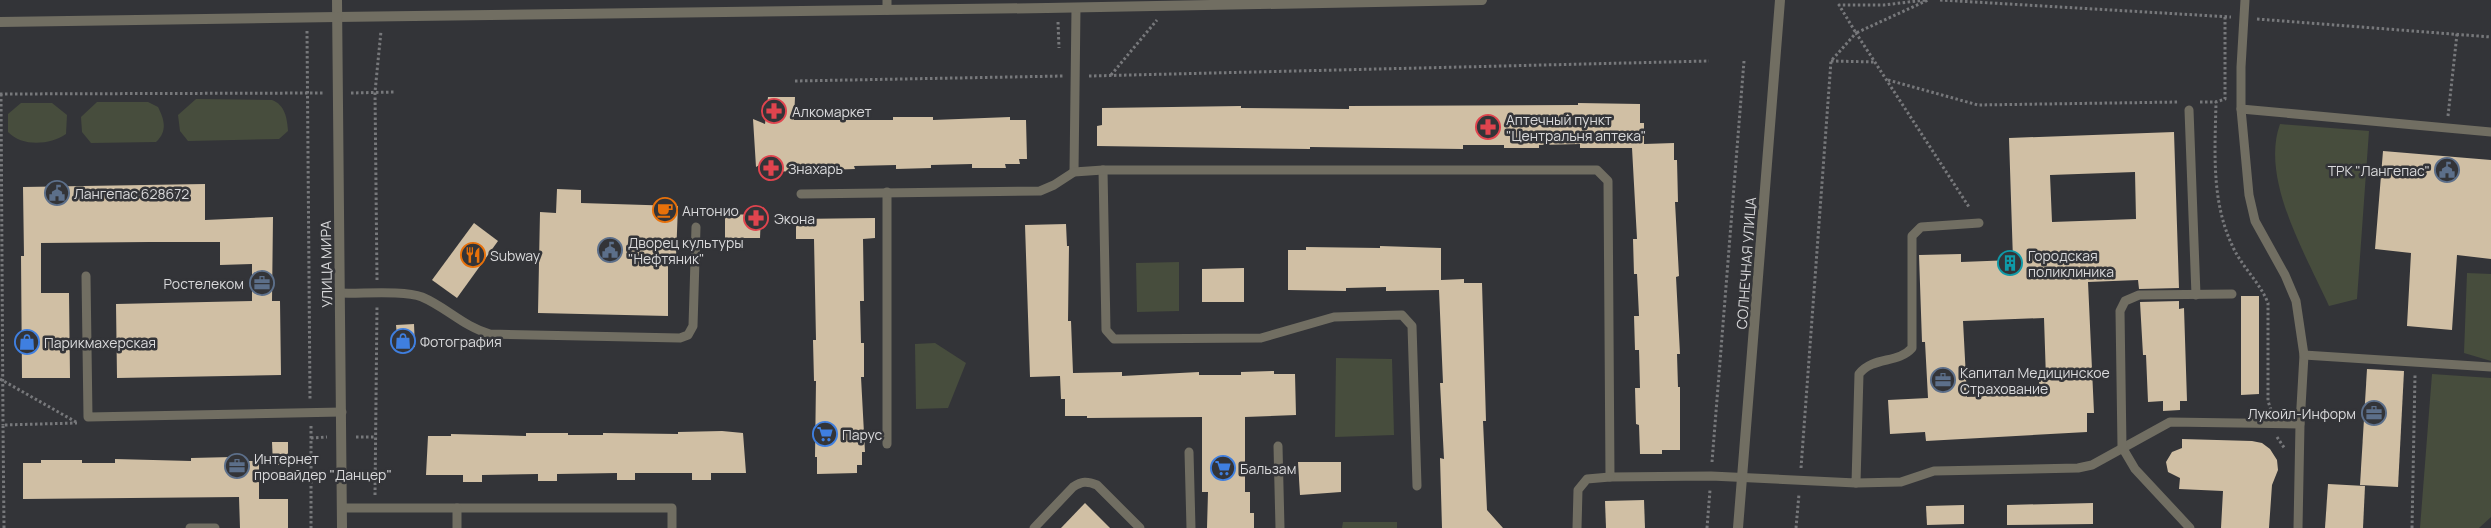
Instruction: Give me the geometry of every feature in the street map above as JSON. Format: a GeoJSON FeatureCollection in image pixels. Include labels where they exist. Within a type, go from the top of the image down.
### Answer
{"type":"FeatureCollection","features":[{"type":"Feature","properties":{"kind":"street","name":"УЛИЦА МИРА"},"geometry":{"type":"LineString","coordinates":[[337,0],[342,528]]}},
{"type":"Feature","properties":{"kind":"street"},"geometry":{"type":"LineString","coordinates":[[0,22],[337,18],[887,5],[1047,4],[1076,8],[1482,0]]}},
{"type":"Feature","properties":{"kind":"street","name":"СОЛНЕЧНАЯ УЛИЦА"},"geometry":{"type":"LineString","coordinates":[[1738,528],[1780,0]]}},
{"type":"Feature","properties":{"kind":"lane"},"geometry":{"type":"LineString","coordinates":[[2245,0],[2241,109],[2249,194],[2256,221],[2296,300],[2304,355],[2300,424],[2298,528]]}},
{"type":"Feature","properties":{"kind":"lane"},"geometry":{"type":"LineString","coordinates":[[1074,172],[1076,8]]}},
{"type":"Feature","properties":{"kind":"lane"},"geometry":{"type":"LineString","coordinates":[[2188,106],[2196,295]]}},
{"type":"Feature","properties":{"kind":"lane"},"geometry":{"type":"LineString","coordinates":[[2241,109],[2491,132]]}},
{"type":"Feature","properties":{"kind":"lane"},"geometry":{"type":"LineString","coordinates":[[801,194],[1040,191],[1054,186],[1074,172],[1103,170],[1597,170],[1608,181],[1610,477]]}},
{"type":"Feature","properties":{"kind":"lane"},"geometry":{"type":"LineString","coordinates":[[1103,170],[1106,330],[1114,339],[1261,338],[1334,317],[1402,315],[1412,326],[1417,486]]}},
{"type":"Feature","properties":{"kind":"lane"},"geometry":{"type":"LineString","coordinates":[[887,192],[887,444]]}},
{"type":"Feature","properties":{"kind":"lane"},"geometry":{"type":"LineString","coordinates":[[1856,483],[1859,374],[1866,365],[1905,356],[1912,348],[1912,236],[1921,227],[1979,223]]}},
{"type":"Feature","properties":{"kind":"lane"},"geometry":{"type":"LineString","coordinates":[[340,293],[421,297],[468,326],[490,334],[680,338],[688,335],[693,326],[696,226]]}},
{"type":"Feature","properties":{"kind":"lane"},"geometry":{"type":"LineString","coordinates":[[86,276],[88,417],[342,412]]}},
{"type":"Feature","properties":{"kind":"lane"},"geometry":{"type":"LineString","coordinates":[[2190,528],[2135,469],[2122,447],[2120,310],[2125,301],[2140,295],[2232,294]]}},
{"type":"Feature","properties":{"kind":"lane"},"geometry":{"type":"LineString","coordinates":[[2304,355],[2491,367]]}},
{"type":"Feature","properties":{"kind":"lane"},"geometry":{"type":"LineString","coordinates":[[1578,528],[1578,490],[1587,479],[1711,476],[1856,483],[1901,482],[1934,471],[2078,468],[2092,465],[2170,422],[2300,424]]}},
{"type":"Feature","properties":{"kind":"lane"},"geometry":{"type":"LineString","coordinates":[[1278,446],[1280,528]]}},
{"type":"Feature","properties":{"kind":"lane"},"geometry":{"type":"LineString","coordinates":[[1190,452],[1191,528]]}},
{"type":"Feature","properties":{"kind":"lane"},"geometry":{"type":"LineString","coordinates":[[1034,528],[1074,487],[1080,482],[1089,482],[1097,485],[1140,528]]}},
{"type":"Feature","properties":{"kind":"lane"},"geometry":{"type":"LineString","coordinates":[[342,508],[672,508],[672,528]]}},
{"type":"Feature","properties":{"kind":"lane"},"geometry":{"type":"LineString","coordinates":[[457,508],[457,528]]}},
{"type":"Feature","properties":{"kind":"lane"},"geometry":{"type":"LineString","coordinates":[[190,528],[215,528]]}},
{"type":"Feature","properties":{"kind":"path"},"geometry":{"type":"LineString","coordinates":[[1796,528],[1831,62],[1856,33],[1926,0]]}},
{"type":"Feature","properties":{"kind":"path"},"geometry":{"type":"LineString","coordinates":[[1926,0],[1884,5],[1839,5],[1969,207]]}},
{"type":"Feature","properties":{"kind":"path"},"geometry":{"type":"LineString","coordinates":[[1940,0],[2244,18],[2491,37]]}},
{"type":"Feature","properties":{"kind":"path"},"geometry":{"type":"LineString","coordinates":[[1047,4],[1059,24],[1059,50]]}},
{"type":"Feature","properties":{"kind":"path"},"geometry":{"type":"LineString","coordinates":[[1111,75],[1174,5]]}},
{"type":"Feature","properties":{"kind":"path"},"geometry":{"type":"LineString","coordinates":[[375,508],[377,294],[375,92],[381,16]]}},
{"type":"Feature","properties":{"kind":"path"},"geometry":{"type":"LineString","coordinates":[[307,18],[311,528]]}},
{"type":"Feature","properties":{"kind":"path"},"geometry":{"type":"LineString","coordinates":[[2447,128],[2457,34]]}},
{"type":"Feature","properties":{"kind":"path"},"geometry":{"type":"LineString","coordinates":[[795,81],[1709,61]]}},
{"type":"Feature","properties":{"kind":"path"},"geometry":{"type":"LineString","coordinates":[[1707,528],[1744,61]]}},
{"type":"Feature","properties":{"kind":"path"},"geometry":{"type":"LineString","coordinates":[[1831,62],[1876,62]]}},
{"type":"Feature","properties":{"kind":"path"},"geometry":{"type":"LineString","coordinates":[[1060,68],[1060,76]]}},
{"type":"Feature","properties":{"kind":"path"},"geometry":{"type":"LineString","coordinates":[[1888,80],[1978,105],[2188,106]]}},
{"type":"Feature","properties":{"kind":"path"},"geometry":{"type":"LineString","coordinates":[[4,528],[0,338],[0,94],[395,92]]}},
{"type":"Feature","properties":{"kind":"path"},"geometry":{"type":"LineString","coordinates":[[2196,102],[2216,102]]}},
{"type":"Feature","properties":{"kind":"path"},"geometry":{"type":"LineString","coordinates":[[2412,528],[2415,362]]}},
{"type":"Feature","properties":{"kind":"path"},"geometry":{"type":"LineString","coordinates":[[1,380],[77,423]]}},
{"type":"Feature","properties":{"kind":"path"},"geometry":{"type":"LineString","coordinates":[[3,425],[87,423]]}},
{"type":"Feature","properties":{"kind":"green space"},"geometry":{"type":"Polygon","coordinates":[[[196,99],[272,100],[283,109],[288,131],[279,139],[188,141],[180,131],[178,115],[196,99]]]}},
{"type":"Feature","properties":{"kind":"green space"},"geometry":{"type":"Polygon","coordinates":[[[97,102],[148,102],[158,107],[164,125],[160,138],[156,142],[91,143],[82,132],[81,117],[97,102]]]}},
{"type":"Feature","properties":{"kind":"green space"},"geometry":{"type":"Polygon","coordinates":[[[21,103],[52,103],[67,115],[66,134],[59,138],[36,143],[14,137],[8,132],[8,114],[21,103]]]}},
{"type":"Feature","properties":{"kind":"green space"},"geometry":{"type":"Polygon","coordinates":[[[2280,124],[2369,131],[2357,299],[2329,306],[2298,241],[2288,216],[2276,168],[2275,146],[2280,124]]]}},
{"type":"Feature","properties":{"kind":"green space"},"geometry":{"type":"Polygon","coordinates":[[[1179,262],[1179,311],[1137,312],[1136,263],[1179,262]]]}},
{"type":"Feature","properties":{"kind":"green space"},"geometry":{"type":"Polygon","coordinates":[[[2467,273],[2491,274],[2491,361],[2464,353],[2467,273]]]}},
{"type":"Feature","properties":{"kind":"green space"},"geometry":{"type":"Polygon","coordinates":[[[935,343],[966,363],[948,408],[916,409],[915,344],[935,343]]]}},
{"type":"Feature","properties":{"kind":"green space"},"geometry":{"type":"Polygon","coordinates":[[[1336,358],[1392,359],[1394,435],[1335,437],[1336,358]]]}},
{"type":"Feature","properties":{"kind":"green space"},"geometry":{"type":"Polygon","coordinates":[[[2432,374],[2491,378],[2491,517],[2479,528],[2420,528],[2432,374]]]}},
{"type":"Feature","properties":{"kind":"green space"},"geometry":{"type":"Polygon","coordinates":[[[1343,522],[1397,522],[1397,528],[1342,528],[1343,522]]]}},
{"type":"Feature","properties":{"kind":"building"},"geometry":{"type":"Polygon","coordinates":[[[768,97],[795,97],[794,120],[893,120],[893,117],[933,117],[933,120],[1010,117],[1010,120],[1026,120],[1027,159],[1019,159],[1020,164],[1005,164],[1006,168],[972,168],[972,164],[931,165],[931,168],[896,169],[896,165],[854,166],[855,169],[767,172],[761,164],[756,167],[753,119],[765,124],[768,97]]]}},
{"type":"Feature","properties":{"kind":"building"},"geometry":{"type":"Polygon","coordinates":[[[1578,103],[1640,104],[1640,123],[1644,123],[1644,144],[1674,143],[1674,160],[1677,160],[1678,202],[1675,202],[1679,276],[1676,277],[1680,354],[1677,354],[1678,387],[1680,387],[1680,450],[1662,450],[1662,454],[1640,454],[1639,425],[1636,424],[1635,388],[1640,388],[1639,350],[1635,350],[1634,316],[1639,316],[1637,274],[1634,274],[1633,239],[1637,239],[1632,148],[1580,148],[1580,144],[1539,145],[1539,148],[1504,148],[1504,145],[1463,145],[1463,149],[1097,146],[1097,126],[1102,125],[1102,108],[1241,106],[1241,108],[1349,109],[1349,106],[1578,105],[1578,103]]]}},
{"type":"Feature","properties":{"kind":"building"},"geometry":{"type":"Polygon","coordinates":[[[2174,132],[2179,288],[2139,289],[2138,280],[2088,282],[2094,413],[2087,413],[2087,432],[1926,441],[1925,432],[1890,434],[1888,400],[1928,398],[1925,342],[1922,342],[1919,255],[1961,254],[1961,262],[2013,260],[2009,138],[2174,132]],[[2135,172],[2050,175],[2052,222],[2136,219],[2135,172]],[[2044,318],[1963,321],[1967,397],[2039,393],[2039,380],[2046,379],[2044,318]]]}},
{"type":"Feature","properties":{"kind":"building"},"geometry":{"type":"Polygon","coordinates":[[[2383,151],[2491,160],[2491,259],[2457,255],[2452,330],[2407,326],[2411,253],[2375,249],[2383,151]]]}},
{"type":"Feature","properties":{"kind":"building","name":"Ростелеком"},"geometry":{"type":"Polygon","coordinates":[[[205,184],[205,220],[273,217],[272,301],[280,301],[281,375],[117,378],[116,304],[252,301],[252,264],[220,265],[220,242],[41,243],[41,293],[69,293],[70,378],[22,378],[21,256],[24,256],[23,187],[205,184]]]}},
{"type":"Feature","properties":{"kind":"building","name":"Дворец культуры \"Нефтяник\""},"geometry":{"type":"Polygon","coordinates":[[[557,189],[581,190],[581,203],[678,206],[676,257],[668,257],[668,316],[538,313],[540,212],[556,213],[557,189]]]}},
{"type":"Feature","properties":{"kind":"building"},"geometry":{"type":"Polygon","coordinates":[[[725,214],[761,215],[760,238],[725,238],[725,214]]]}},
{"type":"Feature","properties":{"kind":"building"},"geometry":{"type":"Polygon","coordinates":[[[875,218],[875,238],[863,239],[864,301],[860,301],[861,343],[864,343],[864,377],[861,377],[865,452],[862,452],[862,465],[857,465],[857,473],[817,474],[817,457],[815,457],[816,381],[814,381],[813,340],[816,340],[814,239],[796,239],[796,219],[875,218]]]}},
{"type":"Feature","properties":{"kind":"building"},"geometry":{"type":"Polygon","coordinates":[[[474,223],[498,241],[457,298],[432,280],[474,223]]]}},
{"type":"Feature","properties":{"kind":"building"},"geometry":{"type":"Polygon","coordinates":[[[1066,224],[1067,246],[1069,246],[1068,321],[1071,321],[1073,373],[1122,372],[1122,376],[1199,372],[1199,375],[1241,375],[1241,372],[1274,371],[1274,374],[1295,374],[1296,415],[1245,417],[1245,492],[1250,492],[1250,513],[1254,513],[1254,528],[1207,528],[1208,492],[1202,492],[1202,417],[1087,418],[1087,416],[1065,416],[1065,399],[1061,399],[1060,376],[1030,377],[1025,225],[1066,224]]]}},
{"type":"Feature","properties":{"kind":"building"},"geometry":{"type":"Polygon","coordinates":[[[1380,246],[1441,248],[1441,280],[1464,279],[1464,283],[1482,283],[1486,421],[1483,421],[1487,510],[1503,528],[1442,528],[1440,458],[1444,459],[1440,383],[1443,383],[1439,290],[1386,291],[1386,287],[1346,288],[1346,291],[1288,290],[1288,250],[1306,250],[1306,247],[1380,248],[1380,246]]]}},
{"type":"Feature","properties":{"kind":"building"},"geometry":{"type":"Polygon","coordinates":[[[1244,268],[1244,302],[1202,302],[1202,269],[1244,268]]]}},
{"type":"Feature","properties":{"kind":"building"},"geometry":{"type":"Polygon","coordinates":[[[2241,296],[2259,296],[2259,394],[2241,395],[2241,296]]]}},
{"type":"Feature","properties":{"kind":"building"},"geometry":{"type":"Polygon","coordinates":[[[2179,301],[2179,309],[2184,308],[2187,401],[2180,401],[2180,410],[2163,411],[2163,401],[2148,402],[2146,355],[2143,355],[2140,302],[2179,301]]]}},
{"type":"Feature","properties":{"kind":"building"},"geometry":{"type":"Polygon","coordinates":[[[414,324],[415,347],[398,348],[396,325],[414,324]]]}},
{"type":"Feature","properties":{"kind":"building"},"geometry":{"type":"Polygon","coordinates":[[[2367,369],[2404,371],[2398,487],[2360,485],[2367,369]]]}},
{"type":"Feature","properties":{"kind":"building"},"geometry":{"type":"Polygon","coordinates":[[[722,431],[743,433],[746,473],[711,473],[711,480],[692,480],[692,473],[635,473],[635,480],[617,480],[617,473],[557,474],[557,481],[538,481],[538,474],[482,475],[482,482],[463,482],[463,475],[426,475],[428,436],[451,436],[451,434],[526,436],[526,433],[568,433],[568,435],[603,435],[603,433],[678,434],[678,432],[722,431]]]}},
{"type":"Feature","properties":{"kind":"building"},"geometry":{"type":"Polygon","coordinates":[[[2182,439],[2252,441],[2262,443],[2270,449],[2277,460],[2278,470],[2272,485],[2269,528],[2221,528],[2223,491],[2179,489],[2180,478],[2168,472],[2166,462],[2172,452],[2182,448],[2182,439]]]}},
{"type":"Feature","properties":{"kind":"building"},"geometry":{"type":"Polygon","coordinates":[[[272,442],[288,442],[288,465],[273,465],[272,442]]]}},
{"type":"Feature","properties":{"kind":"building"},"geometry":{"type":"Polygon","coordinates":[[[232,457],[232,461],[259,461],[259,499],[288,499],[288,528],[240,528],[239,497],[23,499],[23,463],[41,463],[41,460],[82,460],[82,463],[115,463],[115,459],[191,461],[191,458],[232,457]]]}},
{"type":"Feature","properties":{"kind":"building"},"geometry":{"type":"Polygon","coordinates":[[[1298,462],[1341,462],[1341,492],[1300,495],[1298,462]]]}},
{"type":"Feature","properties":{"kind":"building"},"geometry":{"type":"Polygon","coordinates":[[[2328,484],[2365,486],[2363,528],[2325,528],[2328,484]]]}},
{"type":"Feature","properties":{"kind":"building"},"geometry":{"type":"Polygon","coordinates":[[[1644,500],[1645,528],[1606,528],[1605,501],[1644,500]]]}},
{"type":"Feature","properties":{"kind":"building"},"geometry":{"type":"Polygon","coordinates":[[[1085,503],[1110,528],[1061,528],[1085,503]]]}},
{"type":"Feature","properties":{"kind":"building"},"geometry":{"type":"Polygon","coordinates":[[[2093,503],[2093,524],[2007,525],[2007,505],[2093,503]]]}},
{"type":"Feature","properties":{"kind":"building"},"geometry":{"type":"Polygon","coordinates":[[[1964,505],[1964,524],[1927,525],[1926,506],[1964,505]]]}},
{"type":"Feature","properties":{"kind":"place","name":"Алкомаркет"},"geometry":{"type":"Point","coordinates":[774,111]}},
{"type":"Feature","properties":{"kind":"place","name":"Аптечный пункт \"Центральня аптека\""},"geometry":{"type":"Point","coordinates":[1488,127]}},
{"type":"Feature","properties":{"kind":"place","name":"Знахарь"},"geometry":{"type":"Point","coordinates":[771,168]}},
{"type":"Feature","properties":{"kind":"place","name":"ТРК \"Лангепас\""},"geometry":{"type":"Point","coordinates":[2447,170]}},
{"type":"Feature","properties":{"kind":"place","name":"Лангепас 628672"},"geometry":{"type":"Point","coordinates":[57,193]}},
{"type":"Feature","properties":{"kind":"place","name":"Антонио"},"geometry":{"type":"Point","coordinates":[665,210]}},
{"type":"Feature","properties":{"kind":"place","name":"Экона"},"geometry":{"type":"Point","coordinates":[756,218]}},
{"type":"Feature","properties":{"kind":"place","name":"Дворец культуры \"Нефтяник\""},"geometry":{"type":"Point","coordinates":[610,250]}},
{"type":"Feature","properties":{"kind":"place","name":"Subway"},"geometry":{"type":"Point","coordinates":[473,255]}},
{"type":"Feature","properties":{"kind":"place","name":"Городская поликлиника"},"geometry":{"type":"Point","coordinates":[2010,263]}},
{"type":"Feature","properties":{"kind":"place","name":"Ростелеком"},"geometry":{"type":"Point","coordinates":[262,283]}},
{"type":"Feature","properties":{"kind":"place","name":"Фотография"},"geometry":{"type":"Point","coordinates":[403,341]}},
{"type":"Feature","properties":{"kind":"place","name":"Парикмахерская"},"geometry":{"type":"Point","coordinates":[27,342]}},
{"type":"Feature","properties":{"kind":"place","name":"Капитал Медицинское Страхование"},"geometry":{"type":"Point","coordinates":[1943,380]}},
{"type":"Feature","properties":{"kind":"place","name":"Лукойл-Информ"},"geometry":{"type":"Point","coordinates":[2374,413]}},
{"type":"Feature","properties":{"kind":"place","name":"Парус"},"geometry":{"type":"Point","coordinates":[825,434]}},
{"type":"Feature","properties":{"kind":"place","name":"Интернет провайдер \"Данцер\""},"geometry":{"type":"Point","coordinates":[237,466]}},
{"type":"Feature","properties":{"kind":"place","name":"Бальзам"},"geometry":{"type":"Point","coordinates":[1223,468]}}]}
